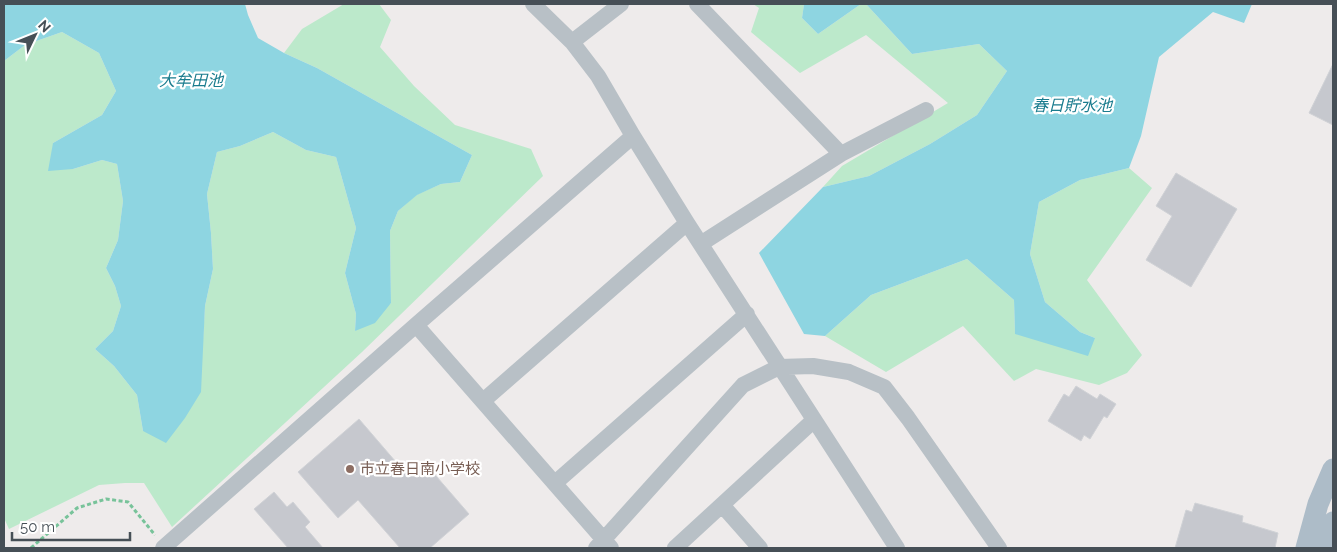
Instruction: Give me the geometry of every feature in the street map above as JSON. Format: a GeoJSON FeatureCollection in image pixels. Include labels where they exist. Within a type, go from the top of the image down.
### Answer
{"type":"FeatureCollection","features":[{"type":"Feature","properties":{"kind":"main road"},"geometry":{"type":"LineString","coordinates":[[1306,548],[1318,504],[1333,469]]}},
{"type":"Feature","properties":{"kind":"main road"},"geometry":{"type":"LineString","coordinates":[[1326,548],[1333,522]]}},
{"type":"Feature","properties":{"kind":"street"},"geometry":{"type":"LineString","coordinates":[[533,4],[572,42],[598,76],[687,223],[897,548]]}},
{"type":"Feature","properties":{"kind":"street"},"geometry":{"type":"LineString","coordinates":[[572,42],[621,4]]}},
{"type":"Feature","properties":{"kind":"street"},"geometry":{"type":"LineString","coordinates":[[697,4],[841,154]]}},
{"type":"Feature","properties":{"kind":"street"},"geometry":{"type":"LineString","coordinates":[[702,244],[841,154],[926,110]]}},
{"type":"Feature","properties":{"kind":"street"},"geometry":{"type":"LineString","coordinates":[[161,545],[633,136]]}},
{"type":"Feature","properties":{"kind":"street"},"geometry":{"type":"LineString","coordinates":[[483,401],[687,223]]}},
{"type":"Feature","properties":{"kind":"street"},"geometry":{"type":"LineString","coordinates":[[555,483],[747,314]]}},
{"type":"Feature","properties":{"kind":"street"},"geometry":{"type":"LineString","coordinates":[[416,325],[555,483],[604,545],[743,385],[780,367],[813,366],[850,372],[884,387],[908,418],[999,548]]}},
{"type":"Feature","properties":{"kind":"street"},"geometry":{"type":"LineString","coordinates":[[675,548],[814,420]]}},
{"type":"Feature","properties":{"kind":"street"},"geometry":{"type":"LineString","coordinates":[[722,505],[760,548]]}},
{"type":"Feature","properties":{"kind":"path"},"geometry":{"type":"LineString","coordinates":[[31,548],[77,508],[106,499],[128,502],[150,528],[161,545]]}},
{"type":"Feature","properties":{"kind":"green space"},"geometry":{"type":"Polygon","coordinates":[[[344,4],[379,4],[391,20],[380,47],[414,86],[455,125],[531,149],[543,176],[362,352],[172,527],[144,483],[125,483],[99,485],[9,529],[4,518],[4,61],[25,45],[62,32],[99,53],[116,91],[102,115],[53,143],[73,169],[102,160],[117,164],[123,201],[118,240],[106,268],[115,286],[121,306],[113,331],[95,349],[114,366],[137,395],[143,431],[203,339],[205,306],[213,269],[207,194],[217,152],[240,146],[273,132],[306,150],[336,157],[356,228],[345,273],[356,314],[355,331],[391,303],[390,231],[398,211],[416,195],[441,184],[460,182],[472,155],[317,68],[284,53],[302,29],[344,4]]]}},
{"type":"Feature","properties":{"kind":"green space"},"geometry":{"type":"Polygon","coordinates":[[[753,4],[804,4],[802,18],[818,34],[861,4],[866,4],[912,54],[979,44],[1007,71],[977,115],[930,144],[869,176],[823,187],[842,166],[948,103],[866,35],[800,73],[751,32],[759,8],[753,4]]]}},
{"type":"Feature","properties":{"kind":"green space"},"geometry":{"type":"Polygon","coordinates":[[[1129,168],[1152,188],[1087,280],[1142,355],[1127,373],[1099,385],[1036,369],[1014,381],[963,326],[886,372],[825,336],[871,295],[967,259],[1014,300],[1015,334],[1095,338],[1080,332],[1045,302],[1030,254],[1039,202],[1080,180],[1129,168]]]}},
{"type":"Feature","properties":{"kind":"water","name":"大牟田池"},"geometry":{"type":"Polygon","coordinates":[[[4,4],[245,4],[258,38],[284,53],[317,68],[472,155],[460,182],[441,184],[417,195],[398,211],[390,231],[391,303],[375,323],[355,331],[356,314],[345,273],[356,228],[336,157],[306,150],[273,132],[240,146],[217,152],[207,194],[213,269],[205,306],[201,392],[185,418],[166,443],[143,431],[137,395],[114,366],[95,349],[113,331],[121,306],[115,286],[106,268],[118,240],[123,201],[117,164],[102,160],[73,169],[48,171],[53,143],[102,115],[116,91],[99,53],[62,32],[25,45],[4,61],[4,4]]]}},
{"type":"Feature","properties":{"kind":"water"},"geometry":{"type":"Polygon","coordinates":[[[804,4],[861,4],[818,34],[802,18],[804,4]]]}},
{"type":"Feature","properties":{"kind":"water","name":"春日貯水池"},"geometry":{"type":"Polygon","coordinates":[[[866,4],[1252,4],[1244,23],[1213,12],[1159,57],[1141,136],[1129,168],[1080,180],[1039,202],[1030,254],[1045,302],[1080,332],[1095,338],[1088,356],[1015,334],[1014,300],[967,259],[871,295],[825,336],[804,334],[759,253],[823,187],[869,176],[930,144],[977,115],[1007,71],[979,44],[912,54],[866,4]]]}},
{"type":"Feature","properties":{"kind":"building"},"geometry":{"type":"Polygon","coordinates":[[[1333,64],[1333,125],[1309,113],[1333,64]]]}},
{"type":"Feature","properties":{"kind":"building"},"geometry":{"type":"Polygon","coordinates":[[[1176,173],[1237,209],[1191,287],[1146,260],[1172,216],[1156,206],[1176,173]]]}},
{"type":"Feature","properties":{"kind":"building"},"geometry":{"type":"Polygon","coordinates":[[[1076,386],[1097,399],[1100,394],[1116,404],[1107,418],[1104,416],[1090,439],[1084,435],[1081,441],[1048,421],[1064,394],[1069,397],[1076,386]]]}},
{"type":"Feature","properties":{"kind":"building"},"geometry":{"type":"Polygon","coordinates":[[[359,419],[408,476],[424,462],[469,514],[430,548],[400,548],[358,500],[338,518],[298,472],[359,419]]]}},
{"type":"Feature","properties":{"kind":"building"},"geometry":{"type":"Polygon","coordinates":[[[274,492],[287,507],[293,502],[310,522],[305,527],[323,548],[288,548],[254,509],[274,492]]]}},
{"type":"Feature","properties":{"kind":"building"},"geometry":{"type":"Polygon","coordinates":[[[1195,503],[1243,516],[1242,522],[1278,533],[1275,548],[1175,548],[1186,510],[1192,512],[1195,503]]]}},
{"type":"Feature","properties":{"kind":"place","name":"市立春日南小学校"},"geometry":{"type":"Point","coordinates":[350,469]}}]}
